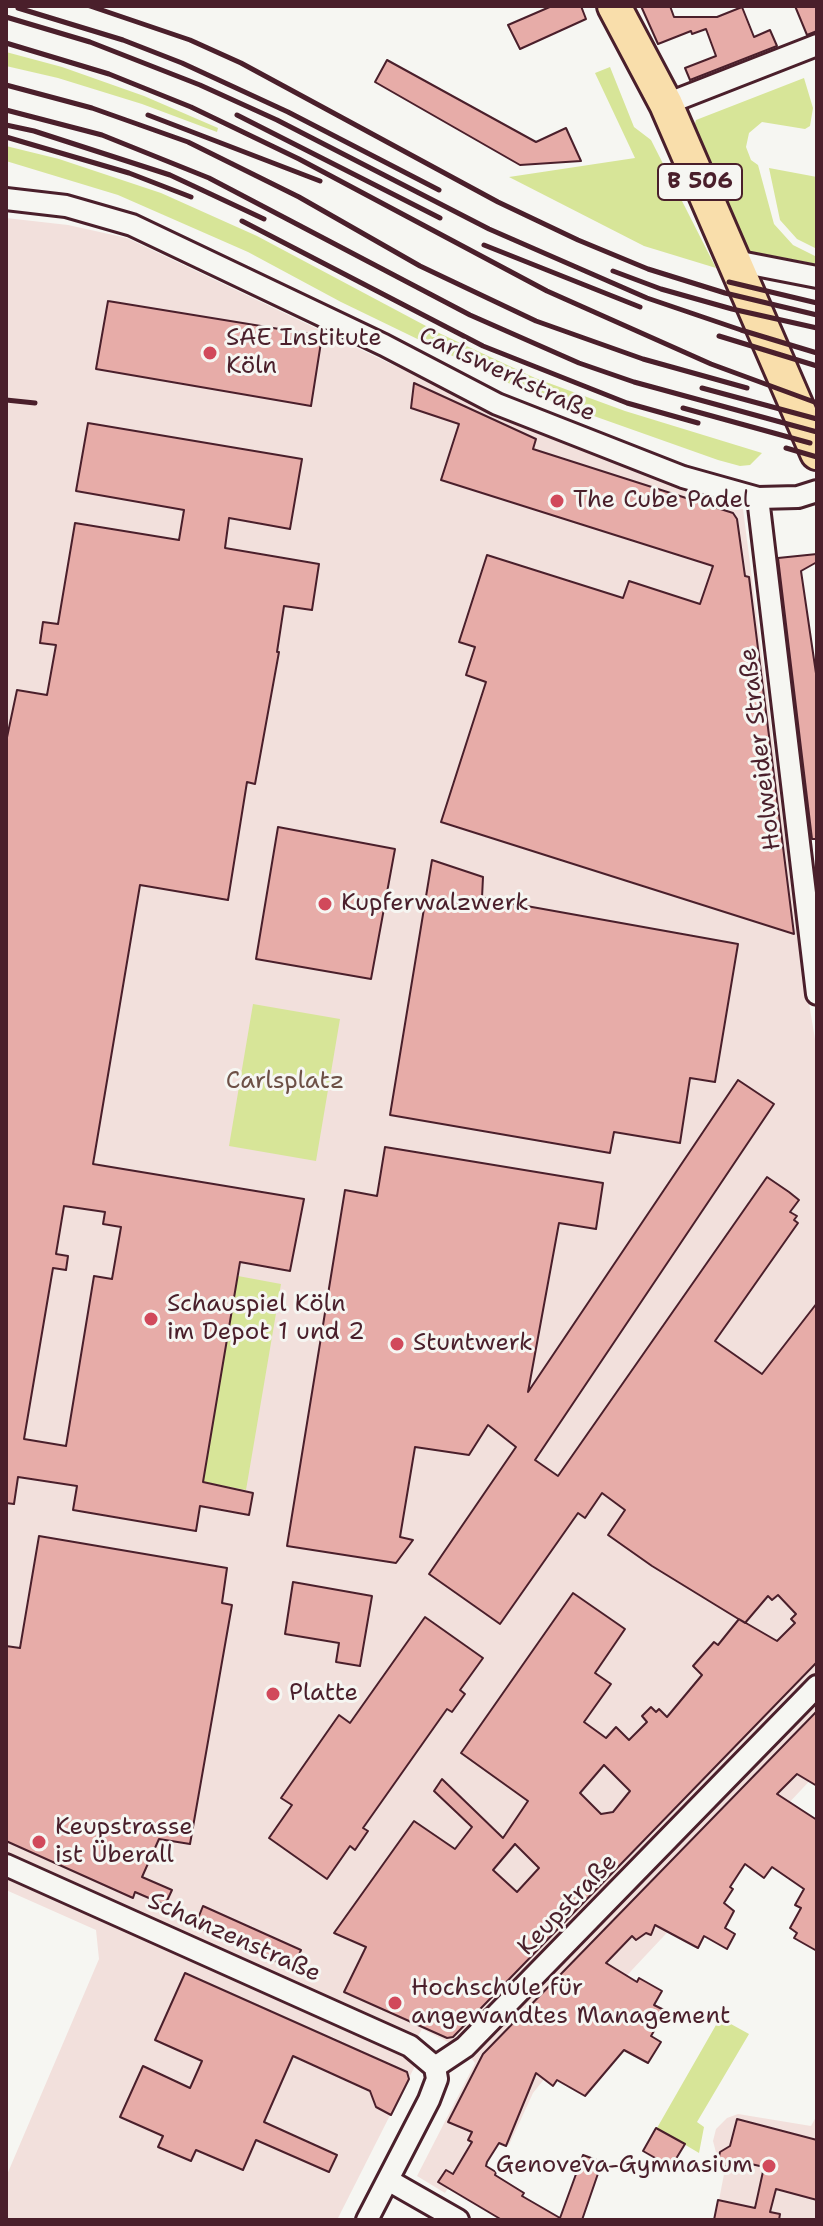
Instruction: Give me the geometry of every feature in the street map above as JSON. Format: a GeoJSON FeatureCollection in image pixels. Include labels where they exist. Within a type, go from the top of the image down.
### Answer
{"type":"FeatureCollection","features":[{"type":"Feature","properties":{"kind":"main road","name":"B 506"},"geometry":{"type":"LineString","coordinates":[[614,6],[666,104],[817,453]]}},
{"type":"Feature","properties":{"kind":"street"},"geometry":{"type":"LineString","coordinates":[[666,104],[817,45]]}},
{"type":"Feature","properties":{"kind":"street","name":"Carlswerkstraße"},"geometry":{"type":"LineString","coordinates":[[6,199],[66,206],[132,225],[384,345],[497,404],[683,477],[758,498],[798,497],[817,491]]}},
{"type":"Feature","properties":{"kind":"street"},"geometry":{"type":"LineString","coordinates":[[735,261],[817,277]]}},
{"type":"Feature","properties":{"kind":"street","name":"Holweider Straße"},"geometry":{"type":"LineString","coordinates":[[758,498],[817,994]]}},
{"type":"Feature","properties":{"kind":"street","name":"Keupstraße"},"geometry":{"type":"LineString","coordinates":[[435,2067],[449,2061],[465,2047],[817,1686]]}},
{"type":"Feature","properties":{"kind":"street","name":"Schanzenstraße"},"geometry":{"type":"LineString","coordinates":[[6,1865],[410,2046],[435,2067]]}},
{"type":"Feature","properties":{"kind":"street"},"geometry":{"type":"LineString","coordinates":[[367,2220],[429,2100],[437,2079],[435,2067]]}},
{"type":"Feature","properties":{"kind":"street"},"geometry":{"type":"LineString","coordinates":[[388,2180],[458,2220]]}},
{"type":"Feature","properties":{"kind":"shaded area"},"geometry":{"type":"Polygon","coordinates":[[[6,218],[68,225],[127,238],[477,405],[689,492],[743,509],[799,944],[817,1051],[817,1773],[631,1971],[533,2093],[509,2145],[475,2130],[445,2193],[417,2176],[475,2063],[466,2051],[422,2029],[408,2054],[418,2060],[337,2220],[6,2220],[6,2177],[99,1959],[96,1930],[6,1890],[6,218]]]}},
{"type":"Feature","properties":{"kind":"shaded area","name":"Genoveva-Gymnasium"},"geometry":{"type":"Polygon","coordinates":[[[738,2114],[811,2126],[817,2115],[817,2220],[752,2220],[719,2200],[725,2169],[719,2164],[713,2141],[716,2129],[727,2118],[738,2114]]]}},
{"type":"Feature","properties":{"kind":"green space"},"geometry":{"type":"Polygon","coordinates":[[[6,52],[62,67],[144,96],[218,128],[217,132],[142,104],[58,78],[6,66],[6,52]]]}},
{"type":"Feature","properties":{"kind":"green space"},"geometry":{"type":"Polygon","coordinates":[[[610,67],[634,127],[651,140],[716,268],[644,246],[509,177],[635,158],[595,73],[610,67]]]}},
{"type":"Feature","properties":{"kind":"green space"},"geometry":{"type":"Polygon","coordinates":[[[804,78],[813,108],[810,126],[805,129],[762,122],[749,133],[746,147],[751,160],[758,165],[774,224],[793,245],[817,257],[817,264],[749,251],[694,127],[696,120],[804,78]]]}},
{"type":"Feature","properties":{"kind":"green space"},"geometry":{"type":"Polygon","coordinates":[[[6,146],[59,159],[161,193],[257,236],[441,334],[535,378],[625,411],[762,453],[750,465],[740,466],[529,393],[341,302],[248,252],[118,195],[6,161],[6,146]]]}},
{"type":"Feature","properties":{"kind":"green space"},"geometry":{"type":"Polygon","coordinates":[[[769,168],[817,177],[817,249],[797,239],[780,220],[769,168]]]}},
{"type":"Feature","properties":{"kind":"green space","name":"Carlsplatz"},"geometry":{"type":"Polygon","coordinates":[[[253,1004],[340,1019],[316,1161],[229,1146],[253,1004]]]}},
{"type":"Feature","properties":{"kind":"green space"},"geometry":{"type":"Polygon","coordinates":[[[238,1276],[281,1284],[246,1490],[203,1482],[238,1276]]]}},
{"type":"Feature","properties":{"kind":"green space"},"geometry":{"type":"Polygon","coordinates":[[[720,2018],[749,2034],[697,2122],[704,2127],[699,2153],[657,2128],[720,2018]]]}},
{"type":"Feature","properties":{"kind":"building"},"geometry":{"type":"Polygon","coordinates":[[[552,6],[581,6],[586,19],[520,49],[508,25],[552,6]]]}},
{"type":"Feature","properties":{"kind":"building"},"geometry":{"type":"Polygon","coordinates":[[[641,6],[670,6],[674,17],[717,17],[742,7],[754,37],[770,30],[777,46],[690,80],[685,68],[716,56],[706,29],[692,34],[691,31],[658,44],[641,6]]]}},
{"type":"Feature","properties":{"kind":"building"},"geometry":{"type":"Polygon","coordinates":[[[795,6],[817,6],[817,31],[807,35],[795,6]]]}},
{"type":"Feature","properties":{"kind":"building"},"geometry":{"type":"Polygon","coordinates":[[[387,60],[536,142],[566,128],[581,161],[520,165],[375,82],[387,60]]]}},
{"type":"Feature","properties":{"kind":"building","name":"SAE Institute Köln"},"geometry":{"type":"Polygon","coordinates":[[[108,301],[322,336],[311,406],[96,369],[108,301]]]}},
{"type":"Feature","properties":{"kind":"building"},"geometry":{"type":"Polygon","coordinates":[[[414,383],[536,439],[533,449],[733,513],[737,519],[745,576],[749,577],[794,934],[441,822],[486,682],[466,675],[475,647],[459,642],[487,555],[623,598],[629,581],[700,604],[713,566],[441,480],[459,424],[411,408],[414,383]]]}},
{"type":"Feature","properties":{"kind":"building"},"geometry":{"type":"Polygon","coordinates":[[[88,423],[302,459],[290,529],[229,518],[225,548],[319,564],[312,610],[284,606],[279,652],[255,784],[247,782],[228,900],[140,885],[93,1164],[304,1199],[290,1271],[240,1262],[203,1482],[253,1493],[249,1515],[200,1506],[196,1531],[73,1510],[77,1486],[18,1477],[14,1504],[6,1503],[6,742],[17,690],[47,695],[56,645],[40,643],[43,622],[58,624],[75,523],[179,540],[184,510],[76,491],[88,423]],[[64,1206],[56,1254],[68,1256],[66,1270],[53,1268],[24,1439],[66,1446],[94,1276],[112,1279],[121,1227],[103,1224],[105,1212],[64,1206]]]}},
{"type":"Feature","properties":{"kind":"building"},"geometry":{"type":"Polygon","coordinates":[[[817,554],[817,562],[801,571],[817,680],[817,839],[812,839],[778,558],[817,554]]]}},
{"type":"Feature","properties":{"kind":"building","name":"Kupferwalzwerk"},"geometry":{"type":"Polygon","coordinates":[[[278,827],[395,849],[371,979],[256,959],[278,827]]]}},
{"type":"Feature","properties":{"kind":"building"},"geometry":{"type":"Polygon","coordinates":[[[432,860],[483,877],[482,898],[738,944],[715,1082],[690,1078],[680,1143],[614,1132],[610,1153],[390,1115],[432,860]]]}},
{"type":"Feature","properties":{"kind":"building"},"geometry":{"type":"Polygon","coordinates":[[[738,1080],[774,1104],[535,1460],[558,1476],[767,1177],[789,1192],[799,1200],[790,1212],[797,1216],[794,1220],[798,1223],[715,1341],[762,1374],[817,1303],[817,1662],[453,2037],[447,2038],[344,1992],[366,1947],[334,1933],[414,1821],[455,1849],[472,1827],[434,1791],[442,1779],[503,1838],[528,1801],[461,1753],[573,1593],[625,1629],[595,1673],[611,1684],[584,1722],[606,1738],[616,1727],[629,1740],[647,1722],[642,1716],[651,1707],[656,1712],[659,1709],[667,1717],[702,1675],[693,1666],[714,1642],[718,1645],[739,1619],[608,1535],[625,1510],[602,1493],[585,1518],[578,1513],[500,1624],[429,1574],[516,1447],[488,1425],[469,1455],[415,1447],[400,1537],[413,1540],[396,1563],[287,1546],[345,1190],[377,1196],[385,1147],[603,1183],[596,1229],[559,1223],[528,1392],[738,1080]],[[778,1595],[772,1600],[768,1596],[745,1623],[777,1641],[795,1623],[791,1619],[796,1614],[778,1595]],[[604,1765],[580,1793],[601,1814],[613,1812],[630,1791],[604,1765]],[[515,1844],[493,1870],[517,1892],[539,1868],[515,1844]]]}},
{"type":"Feature","properties":{"kind":"building"},"geometry":{"type":"Polygon","coordinates":[[[39,1536],[227,1568],[222,1603],[232,1605],[190,1844],[159,1839],[142,1877],[172,1890],[165,1905],[135,1892],[133,1898],[6,1841],[6,1646],[20,1648],[39,1536]]]}},
{"type":"Feature","properties":{"kind":"building"},"geometry":{"type":"Polygon","coordinates":[[[293,1582],[372,1596],[360,1666],[336,1662],[339,1643],[285,1634],[293,1582]]]}},
{"type":"Feature","properties":{"kind":"building"},"geometry":{"type":"Polygon","coordinates":[[[425,1617],[483,1658],[460,1690],[465,1694],[452,1712],[447,1709],[363,1828],[368,1831],[355,1850],[350,1846],[327,1879],[269,1838],[292,1805],[281,1798],[339,1715],[350,1723],[425,1617]]]}},
{"type":"Feature","properties":{"kind":"building"},"geometry":{"type":"Polygon","coordinates":[[[817,1711],[817,1786],[797,1774],[777,1794],[817,1820],[817,1951],[794,1938],[797,1933],[790,1928],[801,1908],[795,1905],[804,1889],[772,1867],[764,1878],[745,1864],[724,1903],[734,1911],[725,1928],[735,1934],[727,1949],[704,1936],[698,1948],[655,1925],[651,1935],[646,1933],[636,1940],[632,1936],[606,1963],[637,1982],[639,1978],[662,1991],[654,2005],[666,2011],[651,2036],[661,2042],[648,2063],[624,2050],[585,2096],[557,2080],[553,2086],[536,2073],[506,2146],[499,2143],[487,2162],[486,2166],[496,2172],[495,2175],[524,2193],[522,2196],[560,2218],[583,2155],[602,2162],[582,2220],[502,2220],[438,2182],[446,2170],[453,2174],[472,2142],[468,2140],[472,2132],[448,2122],[483,2054],[817,1711]]]}},
{"type":"Feature","properties":{"kind":"building"},"geometry":{"type":"Polygon","coordinates":[[[203,1906],[301,1950],[293,1969],[195,1926],[203,1906]]]}},
{"type":"Feature","properties":{"kind":"building"},"geometry":{"type":"Polygon","coordinates":[[[185,1973],[407,2072],[409,2079],[391,2115],[376,2107],[370,2091],[293,2056],[264,2122],[337,2155],[329,2172],[256,2140],[243,2170],[196,2150],[191,2161],[158,2147],[163,2136],[120,2117],[143,2066],[190,2088],[202,2061],[155,2040],[185,1973]]]}},
{"type":"Feature","properties":{"kind":"building"},"geometry":{"type":"Polygon","coordinates":[[[737,2119],[817,2140],[817,2200],[776,2189],[770,2212],[780,2214],[779,2220],[714,2220],[718,2200],[755,2208],[764,2167],[738,2161],[726,2167],[718,2161],[720,2152],[730,2146],[737,2119]]]}},
{"type":"Feature","properties":{"kind":"building"},"geometry":{"type":"Polygon","coordinates":[[[656,2128],[685,2144],[671,2167],[643,2151],[656,2128]]]}},
{"type":"Feature","properties":{"kind":"railway"},"geometry":{"type":"LineString","coordinates":[[90,6],[190,40],[241,63],[498,202],[578,240],[648,269],[725,293],[817,315]]}},
{"type":"Feature","properties":{"kind":"railway"},"geometry":{"type":"LineString","coordinates":[[18,8],[123,40],[182,63],[288,112],[439,190]]}},
{"type":"Feature","properties":{"kind":"railway"},"geometry":{"type":"LineString","coordinates":[[6,17],[90,42],[200,85],[277,120],[489,229],[647,298],[817,353]]}},
{"type":"Feature","properties":{"kind":"railway"},"geometry":{"type":"LineString","coordinates":[[6,43],[109,74],[191,107],[299,159],[547,291],[711,364],[817,403]]}},
{"type":"Feature","properties":{"kind":"railway"},"geometry":{"type":"LineString","coordinates":[[6,85],[92,108],[188,142],[299,197],[420,266],[536,321],[643,359],[747,388]]}},
{"type":"Feature","properties":{"kind":"railway"},"geometry":{"type":"LineString","coordinates":[[6,110],[102,135],[209,178],[470,315],[579,363],[634,382],[817,432]]}},
{"type":"Feature","properties":{"kind":"railway"},"geometry":{"type":"LineString","coordinates":[[148,115],[320,181]]}},
{"type":"Feature","properties":{"kind":"railway"},"geometry":{"type":"LineString","coordinates":[[237,115],[440,218]]}},
{"type":"Feature","properties":{"kind":"railway"},"geometry":{"type":"LineString","coordinates":[[6,125],[34,131],[170,175],[264,219]]}},
{"type":"Feature","properties":{"kind":"railway"},"geometry":{"type":"LineString","coordinates":[[6,137],[129,173],[191,197]]}},
{"type":"Feature","properties":{"kind":"railway"},"geometry":{"type":"LineString","coordinates":[[242,221],[483,346],[627,403],[698,423]]}},
{"type":"Feature","properties":{"kind":"railway"},"geometry":{"type":"LineString","coordinates":[[484,245],[640,307]]}},
{"type":"Feature","properties":{"kind":"railway"},"geometry":{"type":"LineString","coordinates":[[613,271],[661,289],[732,309],[817,328]]}},
{"type":"Feature","properties":{"kind":"railway"},"geometry":{"type":"LineString","coordinates":[[729,282],[817,303]]}},
{"type":"Feature","properties":{"kind":"railway"},"geometry":{"type":"LineString","coordinates":[[719,336],[817,366]]}},
{"type":"Feature","properties":{"kind":"railway"},"geometry":{"type":"LineString","coordinates":[[702,388],[817,419]]}},
{"type":"Feature","properties":{"kind":"railway"},"geometry":{"type":"LineString","coordinates":[[6,400],[35,403]]}},
{"type":"Feature","properties":{"kind":"railway"},"geometry":{"type":"LineString","coordinates":[[683,408],[810,443]]}},
{"type":"Feature","properties":{"kind":"railway"},"geometry":{"type":"LineString","coordinates":[[786,448],[817,457]]}},
{"type":"Feature","properties":{"kind":"place","name":"SAE Institute Köln"},"geometry":{"type":"Point","coordinates":[210,353]}},
{"type":"Feature","properties":{"kind":"place","name":"The Cube Padel"},"geometry":{"type":"Point","coordinates":[557,501]}},
{"type":"Feature","properties":{"kind":"place","name":"Kupferwalzwerk"},"geometry":{"type":"Point","coordinates":[325,904]}},
{"type":"Feature","properties":{"kind":"place","name":"Schauspiel Köln im Depot 1 und 2"},"geometry":{"type":"Point","coordinates":[151,1319]}},
{"type":"Feature","properties":{"kind":"place","name":"Stuntwerk"},"geometry":{"type":"Point","coordinates":[397,1344]}},
{"type":"Feature","properties":{"kind":"place","name":"Platte"},"geometry":{"type":"Point","coordinates":[273,1694]}},
{"type":"Feature","properties":{"kind":"place","name":"Keupstrasse ist Überall"},"geometry":{"type":"Point","coordinates":[39,1842]}},
{"type":"Feature","properties":{"kind":"place","name":"Hochschule für angewandtes Management"},"geometry":{"type":"Point","coordinates":[395,2003]}},
{"type":"Feature","properties":{"kind":"place","name":"Genoveva-Gymnasium"},"geometry":{"type":"Point","coordinates":[769,2166]}}]}
